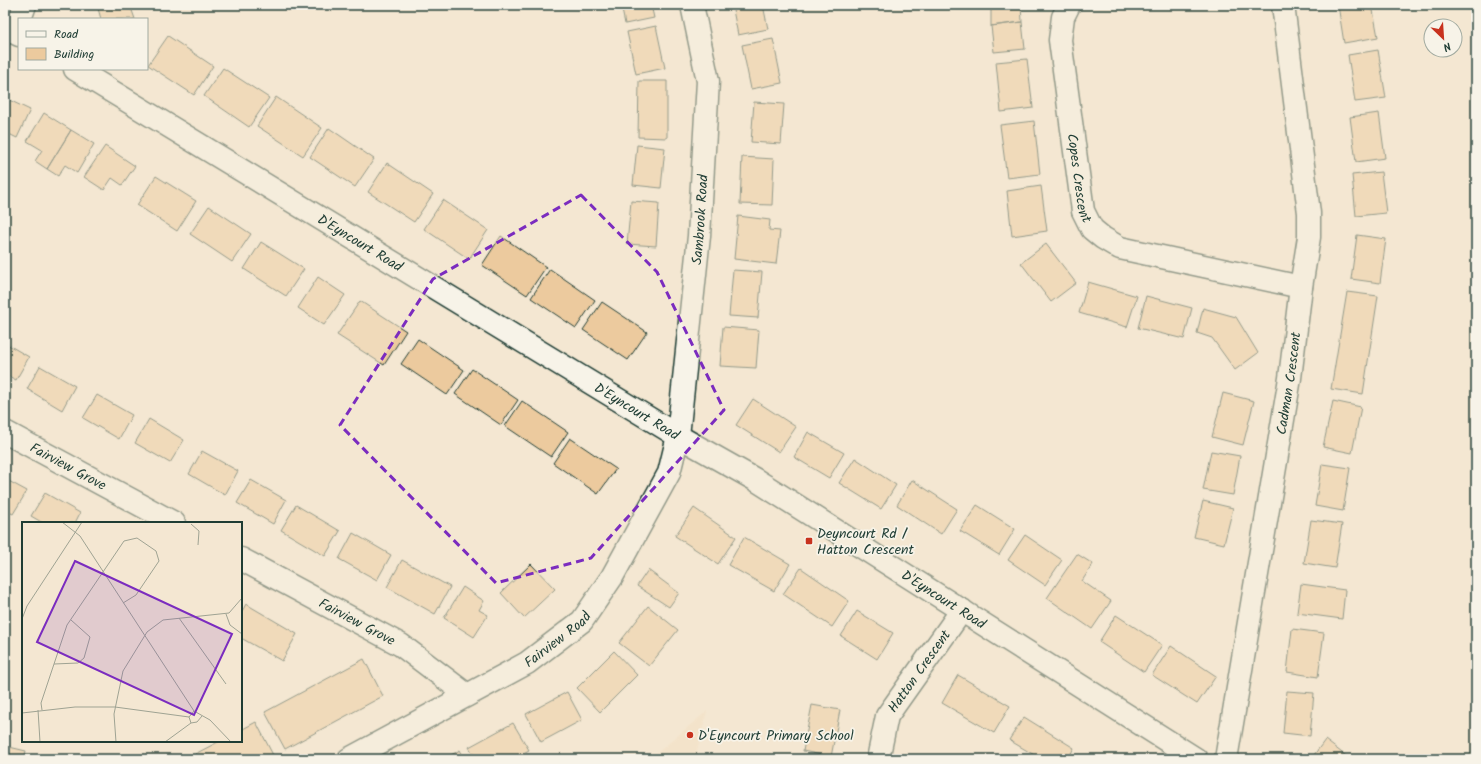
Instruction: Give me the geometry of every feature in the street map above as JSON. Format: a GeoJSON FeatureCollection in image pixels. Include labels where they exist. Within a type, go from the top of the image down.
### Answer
{"type":"FeatureCollection","features":[{"type":"Feature","properties":{"kind":"street"},"geometry":{"type":"LineString","coordinates":[[20,18],[25,5]]}},
{"type":"Feature","properties":{"kind":"street","name":"Sambrook Road"},"geometry":{"type":"LineString","coordinates":[[678,436],[699,236],[708,81],[692,5]]}},
{"type":"Feature","properties":{"kind":"street","name":"Copes Crescent"},"geometry":{"type":"LineString","coordinates":[[1069,5],[1063,17],[1060,40],[1083,210],[1092,229],[1103,238],[1120,248],[1301,287]]}},
{"type":"Feature","properties":{"kind":"street","name":"Cadman Crescent"},"geometry":{"type":"LineString","coordinates":[[1226,759],[1290,378],[1301,287],[1309,237],[1309,213],[1283,5]]}},
{"type":"Feature","properties":{"kind":"street","name":"D'Eyncourt Road"},"geometry":{"type":"LineString","coordinates":[[77,70],[678,436],[756,480],[1196,759]]}},
{"type":"Feature","properties":{"kind":"street","name":"Fairview Grove"},"geometry":{"type":"LineString","coordinates":[[5,432],[172,522]]}},
{"type":"Feature","properties":{"kind":"street","name":"Fairview Road"},"geometry":{"type":"LineString","coordinates":[[348,759],[527,663],[582,621],[612,577],[669,473],[678,436]]}},
{"type":"Feature","properties":{"kind":"street","name":"Fairview Grove"},"geometry":{"type":"LineString","coordinates":[[242,560],[401,645],[467,695]]}},
{"type":"Feature","properties":{"kind":"street","name":"Hatton Crescent"},"geometry":{"type":"LineString","coordinates":[[878,759],[887,716],[962,610]]}},
{"type":"Feature","properties":{"kind":"highlighted area"},"geometry":{"type":"Polygon","coordinates":[[[581,195],[657,272],[724,410],[591,558],[496,583],[340,425],[433,279],[581,195]]]}},
{"type":"Feature","properties":{"kind":"shaded area","name":"D'Eyncourt Primary School"},"geometry":{"type":"Polygon","coordinates":[[[707,711],[695,759],[650,759],[707,711]]]}},
{"type":"Feature","properties":{"kind":"building"},"geometry":{"type":"Polygon","coordinates":[[[97,5],[130,5],[135,18],[101,18],[97,5]]]}},
{"type":"Feature","properties":{"kind":"building"},"geometry":{"type":"Polygon","coordinates":[[[621,5],[651,5],[654,18],[625,24],[621,5]]]}},
{"type":"Feature","properties":{"kind":"building"},"geometry":{"type":"Polygon","coordinates":[[[732,5],[763,5],[768,29],[738,35],[732,5]]]}},
{"type":"Feature","properties":{"kind":"building"},"geometry":{"type":"Polygon","coordinates":[[[991,5],[1021,5],[1022,22],[991,26],[991,5]]]}},
{"type":"Feature","properties":{"kind":"building"},"geometry":{"type":"Polygon","coordinates":[[[1338,5],[1372,5],[1378,37],[1344,43],[1338,5]]]}},
{"type":"Feature","properties":{"kind":"building"},"geometry":{"type":"Polygon","coordinates":[[[1022,22],[1025,49],[994,52],[991,26],[1022,22]]]}},
{"type":"Feature","properties":{"kind":"building"},"geometry":{"type":"Polygon","coordinates":[[[656,26],[665,68],[636,74],[627,32],[656,26]]]}},
{"type":"Feature","properties":{"kind":"building"},"geometry":{"type":"Polygon","coordinates":[[[168,36],[213,66],[194,95],[148,65],[168,36]]]}},
{"type":"Feature","properties":{"kind":"building"},"geometry":{"type":"Polygon","coordinates":[[[773,39],[782,83],[751,89],[742,45],[773,39]]]}},
{"type":"Feature","properties":{"kind":"building"},"geometry":{"type":"Polygon","coordinates":[[[1378,50],[1386,98],[1355,102],[1348,55],[1378,50]]]}},
{"type":"Feature","properties":{"kind":"building"},"geometry":{"type":"Polygon","coordinates":[[[1027,59],[1033,108],[1001,112],[996,62],[1027,59]]]}},
{"type":"Feature","properties":{"kind":"building"},"geometry":{"type":"Polygon","coordinates":[[[223,68],[269,98],[249,127],[204,96],[223,68]]]}},
{"type":"Feature","properties":{"kind":"building"},"geometry":{"type":"Polygon","coordinates":[[[639,81],[667,81],[667,138],[638,137],[639,81]]]}},
{"type":"Feature","properties":{"kind":"building"},"geometry":{"type":"Polygon","coordinates":[[[276,97],[322,128],[303,156],[257,126],[276,97]]]}},
{"type":"Feature","properties":{"kind":"building"},"geometry":{"type":"Polygon","coordinates":[[[5,98],[30,110],[17,138],[5,132],[5,98]]]}},
{"type":"Feature","properties":{"kind":"building"},"geometry":{"type":"Polygon","coordinates":[[[754,102],[784,104],[781,144],[751,142],[754,102]]]}},
{"type":"Feature","properties":{"kind":"building"},"geometry":{"type":"Polygon","coordinates":[[[44,113],[71,130],[47,169],[35,161],[42,150],[27,141],[44,113]]]}},
{"type":"Feature","properties":{"kind":"building"},"geometry":{"type":"Polygon","coordinates":[[[1379,113],[1385,158],[1356,162],[1350,117],[1379,113]]]}},
{"type":"Feature","properties":{"kind":"building"},"geometry":{"type":"Polygon","coordinates":[[[1034,121],[1040,174],[1007,178],[1000,125],[1034,121]]]}},
{"type":"Feature","properties":{"kind":"building"},"geometry":{"type":"Polygon","coordinates":[[[329,128],[374,159],[355,187],[310,157],[329,128]]]}},
{"type":"Feature","properties":{"kind":"building"},"geometry":{"type":"Polygon","coordinates":[[[71,130],[94,144],[77,173],[65,165],[58,176],[47,169],[71,130]]]}},
{"type":"Feature","properties":{"kind":"building"},"geometry":{"type":"Polygon","coordinates":[[[637,145],[665,148],[661,188],[633,185],[637,145]]]}},
{"type":"Feature","properties":{"kind":"building"},"geometry":{"type":"Polygon","coordinates":[[[105,146],[135,166],[122,185],[112,178],[104,190],[84,177],[105,146]]]}},
{"type":"Feature","properties":{"kind":"building"},"geometry":{"type":"Polygon","coordinates":[[[742,157],[774,159],[772,205],[740,204],[742,157]]]}},
{"type":"Feature","properties":{"kind":"building"},"geometry":{"type":"Polygon","coordinates":[[[387,163],[433,194],[414,222],[368,192],[387,163]]]}},
{"type":"Feature","properties":{"kind":"building"},"geometry":{"type":"Polygon","coordinates":[[[1381,172],[1386,213],[1356,216],[1352,175],[1381,172]]]}},
{"type":"Feature","properties":{"kind":"building"},"geometry":{"type":"Polygon","coordinates":[[[156,176],[196,201],[177,231],[137,205],[156,176]]]}},
{"type":"Feature","properties":{"kind":"building"},"geometry":{"type":"Polygon","coordinates":[[[1041,186],[1047,231],[1012,236],[1007,191],[1041,186]]]}},
{"type":"Feature","properties":{"kind":"building"},"geometry":{"type":"Polygon","coordinates":[[[443,200],[488,230],[469,259],[424,229],[443,200]]]}},
{"type":"Feature","properties":{"kind":"building"},"geometry":{"type":"Polygon","coordinates":[[[631,201],[659,203],[656,246],[627,244],[631,201]]]}},
{"type":"Feature","properties":{"kind":"building"},"geometry":{"type":"Polygon","coordinates":[[[209,206],[251,234],[232,262],[190,234],[209,206]]]}},
{"type":"Feature","properties":{"kind":"building"},"geometry":{"type":"Polygon","coordinates":[[[738,216],[770,220],[769,230],[780,231],[776,264],[734,259],[738,216]]]}},
{"type":"Feature","properties":{"kind":"building"},"geometry":{"type":"Polygon","coordinates":[[[1357,235],[1386,239],[1380,283],[1351,279],[1357,235]]]}},
{"type":"Feature","properties":{"kind":"building"},"geometry":{"type":"Polygon","coordinates":[[[501,236],[546,267],[527,295],[482,265],[501,236]]]}},
{"type":"Feature","properties":{"kind":"building"},"geometry":{"type":"Polygon","coordinates":[[[261,242],[304,269],[286,296],[244,269],[261,242]]]}},
{"type":"Feature","properties":{"kind":"building"},"geometry":{"type":"Polygon","coordinates":[[[1046,244],[1076,283],[1051,302],[1021,263],[1046,244]]]}},
{"type":"Feature","properties":{"kind":"building"},"geometry":{"type":"Polygon","coordinates":[[[550,269],[595,300],[576,328],[531,298],[550,269]]]}},
{"type":"Feature","properties":{"kind":"building"},"geometry":{"type":"Polygon","coordinates":[[[733,270],[762,272],[758,318],[729,316],[733,270]]]}},
{"type":"Feature","properties":{"kind":"building"},"geometry":{"type":"Polygon","coordinates":[[[318,277],[345,295],[324,325],[298,308],[318,277]]]}},
{"type":"Feature","properties":{"kind":"building"},"geometry":{"type":"Polygon","coordinates":[[[1088,282],[1137,296],[1127,327],[1079,313],[1088,282]]]}},
{"type":"Feature","properties":{"kind":"building"},"geometry":{"type":"Polygon","coordinates":[[[1347,292],[1378,296],[1363,394],[1331,389],[1347,292]]]}},
{"type":"Feature","properties":{"kind":"building"},"geometry":{"type":"Polygon","coordinates":[[[1146,296],[1192,308],[1184,339],[1138,328],[1146,296]]]}},
{"type":"Feature","properties":{"kind":"building"},"geometry":{"type":"Polygon","coordinates":[[[360,301],[406,331],[384,365],[337,335],[360,301]]]}},
{"type":"Feature","properties":{"kind":"building"},"geometry":{"type":"Polygon","coordinates":[[[602,302],[647,332],[628,360],[583,330],[602,302]]]}},
{"type":"Feature","properties":{"kind":"building"},"geometry":{"type":"Polygon","coordinates":[[[1203,308],[1236,317],[1258,353],[1235,370],[1212,338],[1197,333],[1203,308]]]}},
{"type":"Feature","properties":{"kind":"building"},"geometry":{"type":"Polygon","coordinates":[[[723,327],[759,330],[756,368],[720,366],[723,327]]]}},
{"type":"Feature","properties":{"kind":"building"},"geometry":{"type":"Polygon","coordinates":[[[418,339],[464,370],[447,395],[401,364],[418,339]]]}},
{"type":"Feature","properties":{"kind":"building"},"geometry":{"type":"Polygon","coordinates":[[[5,343],[29,357],[16,380],[5,374],[5,343]]]}},
{"type":"Feature","properties":{"kind":"building"},"geometry":{"type":"Polygon","coordinates":[[[40,366],[75,386],[62,410],[27,389],[40,366]]]}},
{"type":"Feature","properties":{"kind":"building"},"geometry":{"type":"Polygon","coordinates":[[[472,369],[518,400],[501,425],[455,394],[472,369]]]}},
{"type":"Feature","properties":{"kind":"building"},"geometry":{"type":"Polygon","coordinates":[[[1223,393],[1254,401],[1243,445],[1212,437],[1223,393]]]}},
{"type":"Feature","properties":{"kind":"building"},"geometry":{"type":"Polygon","coordinates":[[[97,395],[132,415],[119,439],[83,418],[97,395]]]}},
{"type":"Feature","properties":{"kind":"building"},"geometry":{"type":"Polygon","coordinates":[[[753,399],[796,427],[779,452],[736,425],[753,399]]]}},
{"type":"Feature","properties":{"kind":"building"},"geometry":{"type":"Polygon","coordinates":[[[522,401],[568,432],[551,457],[505,426],[522,401]]]}},
{"type":"Feature","properties":{"kind":"building"},"geometry":{"type":"Polygon","coordinates":[[[1333,401],[1361,407],[1352,453],[1323,447],[1333,401]]]}},
{"type":"Feature","properties":{"kind":"building"},"geometry":{"type":"Polygon","coordinates":[[[149,419],[184,440],[170,463],[135,443],[149,419]]]}},
{"type":"Feature","properties":{"kind":"building"},"geometry":{"type":"Polygon","coordinates":[[[808,432],[844,453],[829,478],[794,457],[808,432]]]}},
{"type":"Feature","properties":{"kind":"building"},"geometry":{"type":"Polygon","coordinates":[[[570,438],[616,469],[598,494],[553,463],[570,438]]]}},
{"type":"Feature","properties":{"kind":"building"},"geometry":{"type":"Polygon","coordinates":[[[202,451],[238,471],[225,495],[189,474],[202,451]]]}},
{"type":"Feature","properties":{"kind":"building"},"geometry":{"type":"Polygon","coordinates":[[[1211,451],[1240,456],[1233,495],[1203,490],[1211,451]]]}},
{"type":"Feature","properties":{"kind":"building"},"geometry":{"type":"Polygon","coordinates":[[[855,458],[896,485],[881,509],[839,483],[855,458]]]}},
{"type":"Feature","properties":{"kind":"building"},"geometry":{"type":"Polygon","coordinates":[[[1322,464],[1350,468],[1343,511],[1315,506],[1322,464]]]}},
{"type":"Feature","properties":{"kind":"building"},"geometry":{"type":"Polygon","coordinates":[[[5,479],[27,491],[13,514],[5,510],[5,479]]]}},
{"type":"Feature","properties":{"kind":"building"},"geometry":{"type":"Polygon","coordinates":[[[251,480],[286,500],[273,524],[237,503],[251,480]]]}},
{"type":"Feature","properties":{"kind":"building"},"geometry":{"type":"Polygon","coordinates":[[[912,480],[957,509],[941,534],[897,505],[912,480]]]}},
{"type":"Feature","properties":{"kind":"building"},"geometry":{"type":"Polygon","coordinates":[[[45,493],[80,513],[76,522],[41,522],[31,516],[45,493]]]}},
{"type":"Feature","properties":{"kind":"building"},"geometry":{"type":"Polygon","coordinates":[[[1203,501],[1233,508],[1224,544],[1194,537],[1203,501]]]}},
{"type":"Feature","properties":{"kind":"building"},"geometry":{"type":"Polygon","coordinates":[[[296,505],[340,531],[325,556],[281,530],[296,505]]]}},
{"type":"Feature","properties":{"kind":"building"},"geometry":{"type":"Polygon","coordinates":[[[977,505],[1015,529],[999,555],[960,531],[977,505]]]}},
{"type":"Feature","properties":{"kind":"building"},"geometry":{"type":"Polygon","coordinates":[[[694,508],[736,537],[718,564],[675,536],[694,508]]]}},
{"type":"Feature","properties":{"kind":"building"},"geometry":{"type":"Polygon","coordinates":[[[1311,520],[1342,524],[1335,568],[1304,563],[1311,520]]]}},
{"type":"Feature","properties":{"kind":"building"},"geometry":{"type":"Polygon","coordinates":[[[353,533],[391,555],[377,580],[339,559],[353,533]]]}},
{"type":"Feature","properties":{"kind":"building"},"geometry":{"type":"Polygon","coordinates":[[[1025,535],[1062,560],[1045,585],[1008,560],[1025,535]]]}},
{"type":"Feature","properties":{"kind":"building"},"geometry":{"type":"Polygon","coordinates":[[[744,537],[790,564],[774,591],[728,565],[744,537]]]}},
{"type":"Feature","properties":{"kind":"building"},"geometry":{"type":"Polygon","coordinates":[[[1077,554],[1093,564],[1082,581],[1111,601],[1092,629],[1047,598],[1077,554]]]}},
{"type":"Feature","properties":{"kind":"building"},"geometry":{"type":"Polygon","coordinates":[[[402,560],[450,587],[435,614],[387,587],[402,560]]]}},
{"type":"Feature","properties":{"kind":"building"},"geometry":{"type":"Polygon","coordinates":[[[531,564],[555,589],[524,618],[501,593],[531,564]]]}},
{"type":"Feature","properties":{"kind":"building"},"geometry":{"type":"Polygon","coordinates":[[[801,568],[849,601],[832,627],[783,594],[801,568]]]}},
{"type":"Feature","properties":{"kind":"building"},"geometry":{"type":"Polygon","coordinates":[[[648,570],[679,593],[669,607],[637,586],[648,570]]]}},
{"type":"Feature","properties":{"kind":"building"},"geometry":{"type":"Polygon","coordinates":[[[1301,584],[1345,590],[1342,619],[1297,613],[1301,584]]]}},
{"type":"Feature","properties":{"kind":"building"},"geometry":{"type":"Polygon","coordinates":[[[463,587],[484,601],[479,610],[488,615],[474,637],[444,618],[463,587]]]}},
{"type":"Feature","properties":{"kind":"building"},"geometry":{"type":"Polygon","coordinates":[[[246,604],[297,634],[282,661],[242,639],[242,611],[246,604]]]}},
{"type":"Feature","properties":{"kind":"building"},"geometry":{"type":"Polygon","coordinates":[[[648,606],[678,630],[649,666],[619,643],[648,606]]]}},
{"type":"Feature","properties":{"kind":"building"},"geometry":{"type":"Polygon","coordinates":[[[857,611],[893,633],[877,659],[841,636],[857,611]]]}},
{"type":"Feature","properties":{"kind":"building"},"geometry":{"type":"Polygon","coordinates":[[[1116,615],[1162,645],[1144,672],[1099,642],[1116,615]]]}},
{"type":"Feature","properties":{"kind":"building"},"geometry":{"type":"Polygon","coordinates":[[[1292,629],[1324,633],[1318,677],[1287,672],[1292,629]]]}},
{"type":"Feature","properties":{"kind":"building"},"geometry":{"type":"Polygon","coordinates":[[[1171,646],[1216,676],[1197,704],[1152,675],[1171,646]]]}},
{"type":"Feature","properties":{"kind":"building"},"geometry":{"type":"Polygon","coordinates":[[[614,651],[637,675],[600,712],[577,688],[614,651]]]}},
{"type":"Feature","properties":{"kind":"building"},"geometry":{"type":"Polygon","coordinates":[[[364,659],[383,696],[285,749],[265,712],[364,659]]]}},
{"type":"Feature","properties":{"kind":"building"},"geometry":{"type":"Polygon","coordinates":[[[958,675],[1010,706],[994,733],[942,703],[958,675]]]}},
{"type":"Feature","properties":{"kind":"building"},"geometry":{"type":"Polygon","coordinates":[[[1287,691],[1314,693],[1310,736],[1283,733],[1287,691]]]}},
{"type":"Feature","properties":{"kind":"building"},"geometry":{"type":"Polygon","coordinates":[[[567,692],[582,720],[541,742],[526,714],[567,692]]]}},
{"type":"Feature","properties":{"kind":"building"},"geometry":{"type":"Polygon","coordinates":[[[812,705],[840,710],[831,757],[803,751],[812,705]]]}},
{"type":"Feature","properties":{"kind":"building"},"geometry":{"type":"Polygon","coordinates":[[[1024,717],[1074,748],[1068,759],[1041,759],[1009,740],[1024,717]]]}},
{"type":"Feature","properties":{"kind":"building"},"geometry":{"type":"Polygon","coordinates":[[[256,722],[274,757],[269,759],[198,759],[195,754],[218,742],[242,742],[242,729],[256,722]]]}},
{"type":"Feature","properties":{"kind":"building"},"geometry":{"type":"Polygon","coordinates":[[[513,723],[529,750],[512,759],[476,759],[469,747],[513,723]]]}},
{"type":"Feature","properties":{"kind":"building"},"geometry":{"type":"Polygon","coordinates":[[[1325,740],[1350,759],[1311,759],[1325,740]]]}},
{"type":"Feature","properties":{"kind":"building"},"geometry":{"type":"Polygon","coordinates":[[[5,746],[26,751],[24,759],[5,759],[5,746]]]}},
{"type":"Feature","properties":{"kind":"building"},"geometry":{"type":"Polygon","coordinates":[[[460,750],[465,759],[444,759],[460,750]]]}},
{"type":"Feature","properties":{"kind":"building"},"geometry":{"type":"Polygon","coordinates":[[[1089,755],[1096,759],[1087,759],[1089,755]]]}},
{"type":"Feature","properties":{"kind":"place","name":"Deyncourt Rd / Hatton Crescent"},"geometry":{"type":"Point","coordinates":[809,541]}},
{"type":"Feature","properties":{"kind":"place","name":"D'Eyncourt Primary School"},"geometry":{"type":"Point","coordinates":[690,735]}}]}
